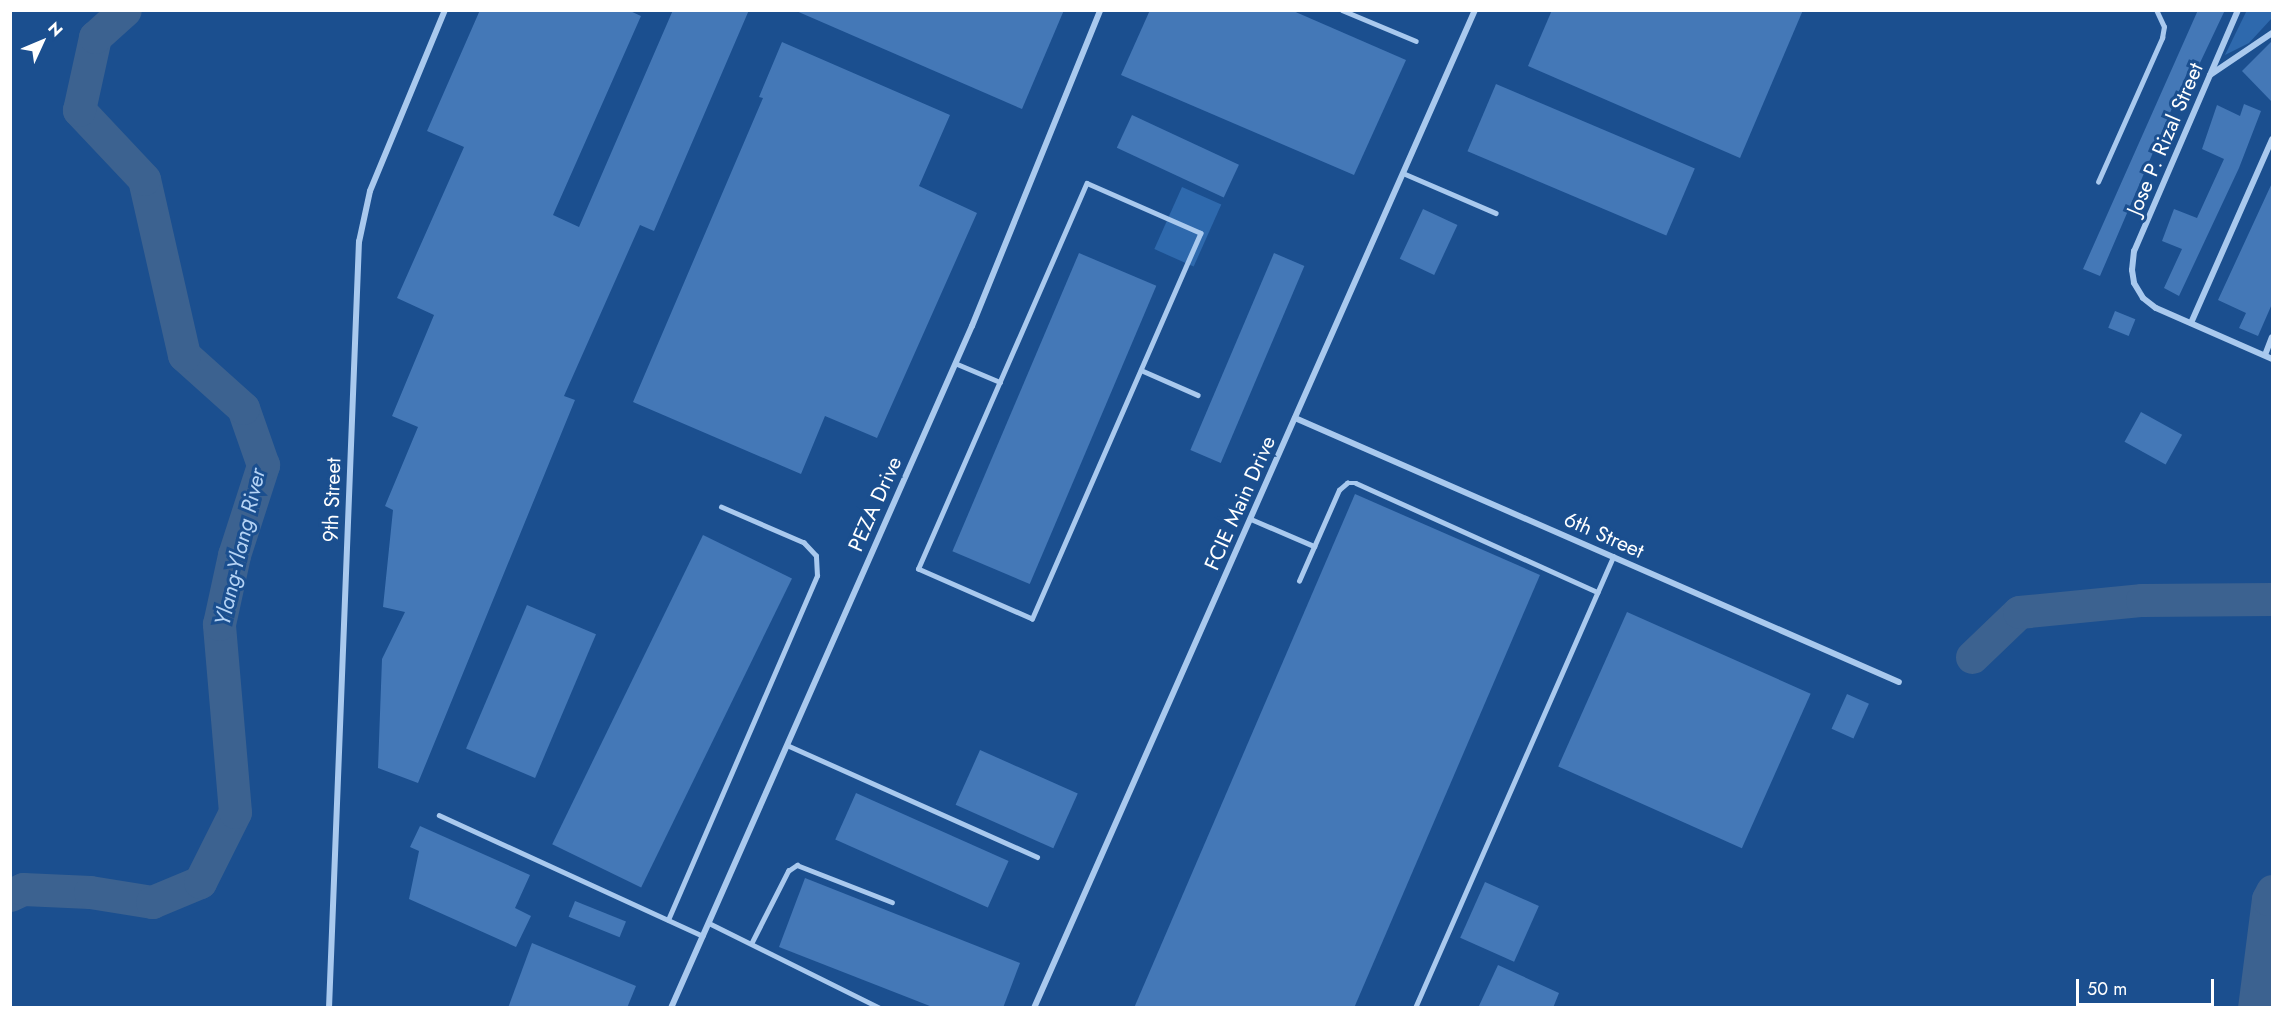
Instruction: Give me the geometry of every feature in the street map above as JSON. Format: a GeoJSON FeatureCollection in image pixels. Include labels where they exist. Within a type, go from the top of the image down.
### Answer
{"type":"FeatureCollection","features":[{"type":"Feature","properties":{"kind":"street","name":"9th Street"},"geometry":{"type":"LineString","coordinates":[[329,1008],[359,242],[370,191],[445,10]]}},
{"type":"Feature","properties":{"kind":"street","name":"PEZA Drive"},"geometry":{"type":"LineString","coordinates":[[671,1008],[955,363],[1100,10]]}},
{"type":"Feature","properties":{"kind":"street","name":"FCIE Main Drive"},"geometry":{"type":"LineString","coordinates":[[1034,1008],[1475,10]]}},
{"type":"Feature","properties":{"kind":"street","name":"Jose P. Rizal Street"},"geometry":{"type":"LineString","coordinates":[[2191,323],[2156,308],[2143,298],[2134,283],[2134,251],[2238,10]]}},
{"type":"Feature","properties":{"kind":"street"},"geometry":{"type":"LineString","coordinates":[[2210,76],[2272,33]]}},
{"type":"Feature","properties":{"kind":"street"},"geometry":{"type":"LineString","coordinates":[[2272,139],[2191,323],[2272,359]]}},
{"type":"Feature","properties":{"kind":"street"},"geometry":{"type":"LineString","coordinates":[[2265,356],[2272,337]]}},
{"type":"Feature","properties":{"kind":"street","name":"6th Street"},"geometry":{"type":"LineString","coordinates":[[1295,418],[1899,682]]}},
{"type":"Feature","properties":{"kind":"lane"},"geometry":{"type":"LineString","coordinates":[[1342,10],[1416,41]]}},
{"type":"Feature","properties":{"kind":"lane"},"geometry":{"type":"LineString","coordinates":[[2098,183],[2162,38],[2164,27],[2156,10]]}},
{"type":"Feature","properties":{"kind":"lane"},"geometry":{"type":"LineString","coordinates":[[1404,173],[1496,213]]}},
{"type":"Feature","properties":{"kind":"lane"},"geometry":{"type":"LineString","coordinates":[[1087,183],[1201,233],[1032,619],[918,569],[1000,382],[1087,183]]}},
{"type":"Feature","properties":{"kind":"lane"},"geometry":{"type":"LineString","coordinates":[[955,363],[1000,382]]}},
{"type":"Feature","properties":{"kind":"lane"},"geometry":{"type":"LineString","coordinates":[[1141,370],[1198,395]]}},
{"type":"Feature","properties":{"kind":"lane"},"geometry":{"type":"LineString","coordinates":[[1299,581],[1339,490],[1347,483],[1356,483],[1597,592]]}},
{"type":"Feature","properties":{"kind":"lane"},"geometry":{"type":"LineString","coordinates":[[668,920],[817,576],[816,556],[804,543],[721,507]]}},
{"type":"Feature","properties":{"kind":"lane"},"geometry":{"type":"LineString","coordinates":[[1251,519],[1314,546]]}},
{"type":"Feature","properties":{"kind":"lane"},"geometry":{"type":"LineString","coordinates":[[1415,1008],[1613,556]]}},
{"type":"Feature","properties":{"kind":"lane"},"geometry":{"type":"LineString","coordinates":[[787,745],[1037,856]]}},
{"type":"Feature","properties":{"kind":"lane"},"geometry":{"type":"LineString","coordinates":[[439,815],[703,936]]}},
{"type":"Feature","properties":{"kind":"lane"},"geometry":{"type":"LineString","coordinates":[[752,942],[788,871],[797,865],[892,902]]}},
{"type":"Feature","properties":{"kind":"lane"},"geometry":{"type":"LineString","coordinates":[[709,922],[880,1008]]}},
{"type":"Feature","properties":{"kind":"shaded area"},"geometry":{"type":"Polygon","coordinates":[[[2247,10],[2272,11],[2272,18],[2249,43],[2225,55],[2247,10]]]}},
{"type":"Feature","properties":{"kind":"shaded area"},"geometry":{"type":"Polygon","coordinates":[[[1182,187],[1221,204],[1194,267],[1154,249],[1182,187]]]}},
{"type":"Feature","properties":{"kind":"building"},"geometry":{"type":"Polygon","coordinates":[[[480,10],[628,10],[641,16],[553,215],[579,227],[673,10],[749,10],[654,231],[640,225],[564,396],[575,400],[418,783],[378,768],[382,659],[405,612],[383,607],[393,510],[385,506],[418,427],[392,416],[434,315],[397,298],[464,147],[427,131],[480,10]]]}},
{"type":"Feature","properties":{"kind":"building"},"geometry":{"type":"Polygon","coordinates":[[[794,10],[1064,10],[1022,109],[794,10]]]}},
{"type":"Feature","properties":{"kind":"building"},"geometry":{"type":"Polygon","coordinates":[[[1150,10],[1291,10],[1406,60],[1354,175],[1121,75],[1150,10]]]}},
{"type":"Feature","properties":{"kind":"building"},"geometry":{"type":"Polygon","coordinates":[[[1552,10],[1803,10],[1740,158],[1528,66],[1552,10]]]}},
{"type":"Feature","properties":{"kind":"building"},"geometry":{"type":"Polygon","coordinates":[[[2198,10],[2225,10],[2198,67],[2191,64],[2100,276],[2083,269],[2198,10]]]}},
{"type":"Feature","properties":{"kind":"building"},"geometry":{"type":"Polygon","coordinates":[[[2272,41],[2272,102],[2242,71],[2272,41]]]}},
{"type":"Feature","properties":{"kind":"building"},"geometry":{"type":"Polygon","coordinates":[[[782,42],[950,115],[919,186],[977,213],[877,438],[825,416],[801,474],[633,402],[763,98],[759,97],[782,42]]]}},
{"type":"Feature","properties":{"kind":"building"},"geometry":{"type":"Polygon","coordinates":[[[1496,84],[1695,168],[1666,236],[1467,151],[1496,84]]]}},
{"type":"Feature","properties":{"kind":"building"},"geometry":{"type":"Polygon","coordinates":[[[2244,104],[2261,111],[2239,168],[2179,296],[2164,288],[2182,249],[2162,241],[2174,209],[2197,218],[2224,159],[2202,149],[2217,105],[2240,116],[2244,104]]]}},
{"type":"Feature","properties":{"kind":"building"},"geometry":{"type":"Polygon","coordinates":[[[1132,115],[1239,165],[1224,197],[1117,148],[1132,115]]]}},
{"type":"Feature","properties":{"kind":"building"},"geometry":{"type":"Polygon","coordinates":[[[2272,183],[2272,304],[2258,336],[2239,328],[2246,313],[2218,300],[2272,183]]]}},
{"type":"Feature","properties":{"kind":"building"},"geometry":{"type":"Polygon","coordinates":[[[1423,209],[1457,225],[1434,275],[1400,259],[1423,209]]]}},
{"type":"Feature","properties":{"kind":"building"},"geometry":{"type":"Polygon","coordinates":[[[1079,253],[1156,286],[1030,584],[952,551],[1079,253]]]}},
{"type":"Feature","properties":{"kind":"building"},"geometry":{"type":"Polygon","coordinates":[[[1274,253],[1304,266],[1221,463],[1190,450],[1274,253]]]}},
{"type":"Feature","properties":{"kind":"building"},"geometry":{"type":"Polygon","coordinates":[[[2115,311],[2135,319],[2129,336],[2108,328],[2115,311]]]}},
{"type":"Feature","properties":{"kind":"building"},"geometry":{"type":"Polygon","coordinates":[[[2141,412],[2182,435],[2166,465],[2125,442],[2141,412]]]}},
{"type":"Feature","properties":{"kind":"building"},"geometry":{"type":"Polygon","coordinates":[[[1355,494],[1540,575],[1354,1008],[1134,1008],[1355,494]]]}},
{"type":"Feature","properties":{"kind":"building"},"geometry":{"type":"Polygon","coordinates":[[[703,535],[792,578],[641,888],[552,844],[703,535]]]}},
{"type":"Feature","properties":{"kind":"building"},"geometry":{"type":"Polygon","coordinates":[[[527,605],[596,634],[535,778],[466,749],[527,605]]]}},
{"type":"Feature","properties":{"kind":"building"},"geometry":{"type":"Polygon","coordinates":[[[1627,612],[1811,694],[1742,848],[1558,766],[1627,612]]]}},
{"type":"Feature","properties":{"kind":"building"},"geometry":{"type":"Polygon","coordinates":[[[1847,694],[1869,704],[1853,738],[1832,729],[1847,694]]]}},
{"type":"Feature","properties":{"kind":"building"},"geometry":{"type":"Polygon","coordinates":[[[980,750],[1078,794],[1053,848],[956,805],[980,750]]]}},
{"type":"Feature","properties":{"kind":"building"},"geometry":{"type":"Polygon","coordinates":[[[856,793],[1009,861],[988,908],[835,840],[856,793]]]}},
{"type":"Feature","properties":{"kind":"building"},"geometry":{"type":"Polygon","coordinates":[[[420,826],[530,875],[515,908],[531,916],[516,947],[409,899],[419,851],[410,847],[420,826]]]}},
{"type":"Feature","properties":{"kind":"building"},"geometry":{"type":"Polygon","coordinates":[[[805,878],[1020,963],[1003,1008],[935,1008],[779,947],[805,878]]]}},
{"type":"Feature","properties":{"kind":"building"},"geometry":{"type":"Polygon","coordinates":[[[1485,882],[1539,906],[1514,962],[1460,938],[1485,882]]]}},
{"type":"Feature","properties":{"kind":"building"},"geometry":{"type":"Polygon","coordinates":[[[575,901],[626,922],[620,937],[569,917],[575,901]]]}},
{"type":"Feature","properties":{"kind":"building"},"geometry":{"type":"Polygon","coordinates":[[[532,943],[636,986],[627,1008],[508,1008],[532,943]]]}},
{"type":"Feature","properties":{"kind":"building"},"geometry":{"type":"Polygon","coordinates":[[[1498,965],[1559,993],[1553,1008],[1478,1008],[1498,965]]]}},
{"type":"Feature","properties":{"kind":"waterway","name":"Ylang-Ylang River"},"geometry":{"type":"LineString","coordinates":[[10,895],[23,889],[90,892],[152,902],[200,882],[235,812],[219,624],[234,555],[263,465],[243,408],[184,355],[144,179],[79,110],[95,37],[125,10]]}},
{"type":"Feature","properties":{"kind":"waterway"},"geometry":{"type":"LineString","coordinates":[[1972,657],[2019,612],[2142,600],[2272,599]]}},
{"type":"Feature","properties":{"kind":"waterway"},"geometry":{"type":"LineString","coordinates":[[2254,1008],[2268,899],[2272,891]]}}]}
